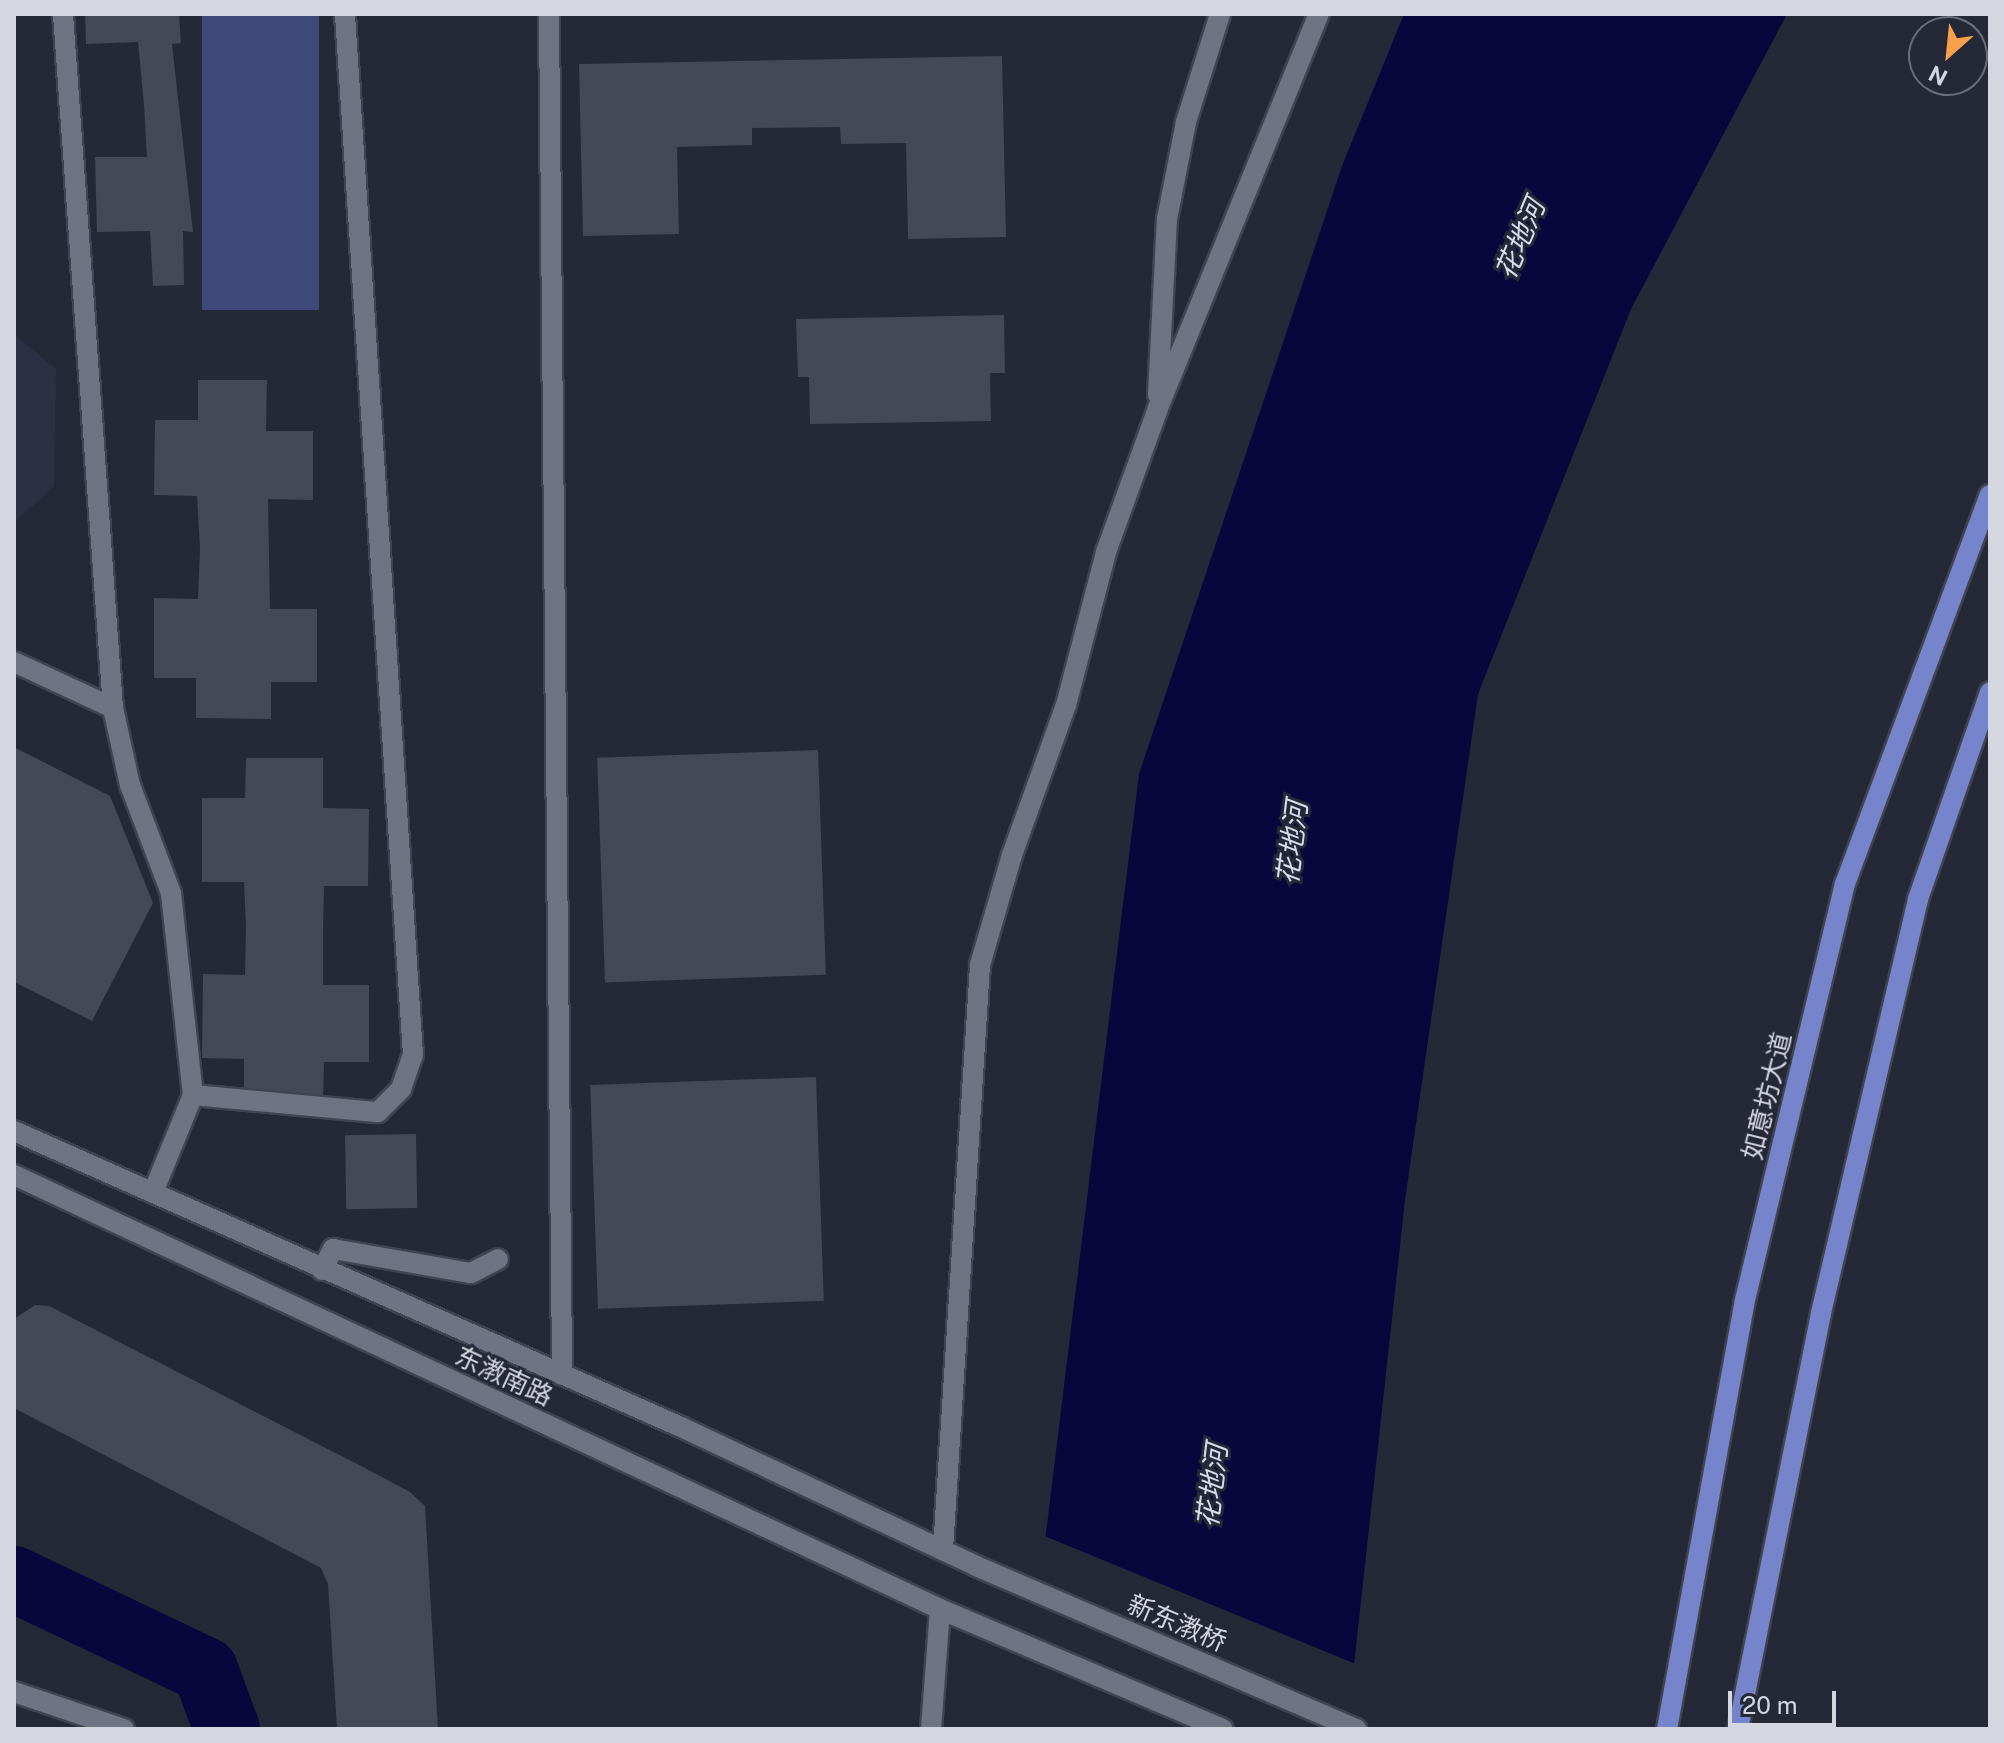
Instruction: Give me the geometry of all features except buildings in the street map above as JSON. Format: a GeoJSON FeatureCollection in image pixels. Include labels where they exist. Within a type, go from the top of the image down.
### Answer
{"type":"FeatureCollection","features":[{"type":"Feature","properties":{"kind":"main road","name":"如意坊大道"},"geometry":{"type":"LineString","coordinates":[[1667,1729],[1745,1300],[1845,884],[1990,495]]}},
{"type":"Feature","properties":{"kind":"main road"},"geometry":{"type":"LineString","coordinates":[[1738,1729],[1821,1313],[1918,899],[1990,692]]}},
{"type":"Feature","properties":{"kind":"street"},"geometry":{"type":"LineString","coordinates":[[63,14],[113,708],[130,785],[171,893],[193,1095],[154,1190]]}},
{"type":"Feature","properties":{"kind":"street"},"geometry":{"type":"LineString","coordinates":[[193,1095],[378,1112],[401,1089],[413,1055],[345,14]]}},
{"type":"Feature","properties":{"kind":"street"},"geometry":{"type":"LineString","coordinates":[[549,14],[562,1375]]}},
{"type":"Feature","properties":{"kind":"street"},"geometry":{"type":"LineString","coordinates":[[1158,408],[1167,219],[1186,122],[1220,14]]}},
{"type":"Feature","properties":{"kind":"street"},"geometry":{"type":"LineString","coordinates":[[943,1550],[980,965],[1012,855],[1066,705],[1106,552],[1158,408],[1319,14]]}},
{"type":"Feature","properties":{"kind":"street"},"geometry":{"type":"LineString","coordinates":[[14,662],[113,708]]}},
{"type":"Feature","properties":{"kind":"street","name":"东漖南路"},"geometry":{"type":"LineString","coordinates":[[14,1131],[154,1190],[322,1270],[562,1375],[976,1566]]}},
{"type":"Feature","properties":{"kind":"street","name":"东漖南路"},"geometry":{"type":"LineString","coordinates":[[14,1175],[940,1609],[1223,1729]]}},
{"type":"Feature","properties":{"kind":"street"},"geometry":{"type":"LineString","coordinates":[[322,1270],[333,1249],[471,1273],[498,1259]]}},
{"type":"Feature","properties":{"kind":"street","name":"新东漖桥"},"geometry":{"type":"LineString","coordinates":[[976,1566],[1357,1729]]}},
{"type":"Feature","properties":{"kind":"street"},"geometry":{"type":"LineString","coordinates":[[931,1729],[940,1609]]}},
{"type":"Feature","properties":{"kind":"street"},"geometry":{"type":"LineString","coordinates":[[14,1692],[124,1729]]}},
{"type":"Feature","properties":{"kind":"shaded area"},"geometry":{"type":"Polygon","coordinates":[[[202,14],[319,14],[319,310],[202,310],[202,14]]]}},
{"type":"Feature","properties":{"kind":"shaded area"},"geometry":{"type":"Polygon","coordinates":[[[14,334],[56,369],[54,486],[14,523],[14,334]]]}},
{"type":"Feature","properties":{"kind":"water","name":"花地河"},"geometry":{"type":"Polygon","coordinates":[[[1404,14],[1787,14],[1631,309],[1478,694],[1405,1200],[1347,1729],[1022,1729],[1139,774],[1342,166],[1404,14]]]}},
{"type":"Feature","properties":{"kind":"pier"},"geometry":{"type":"Polygon","coordinates":[[[1042,1535],[1358,1665],[1351,1729],[1018,1729],[1042,1535]]]}},
{"type":"Feature","properties":{"kind":"waterway"},"geometry":{"type":"LineString","coordinates":[[14,1579],[205,1670],[227,1729]]}}]}
